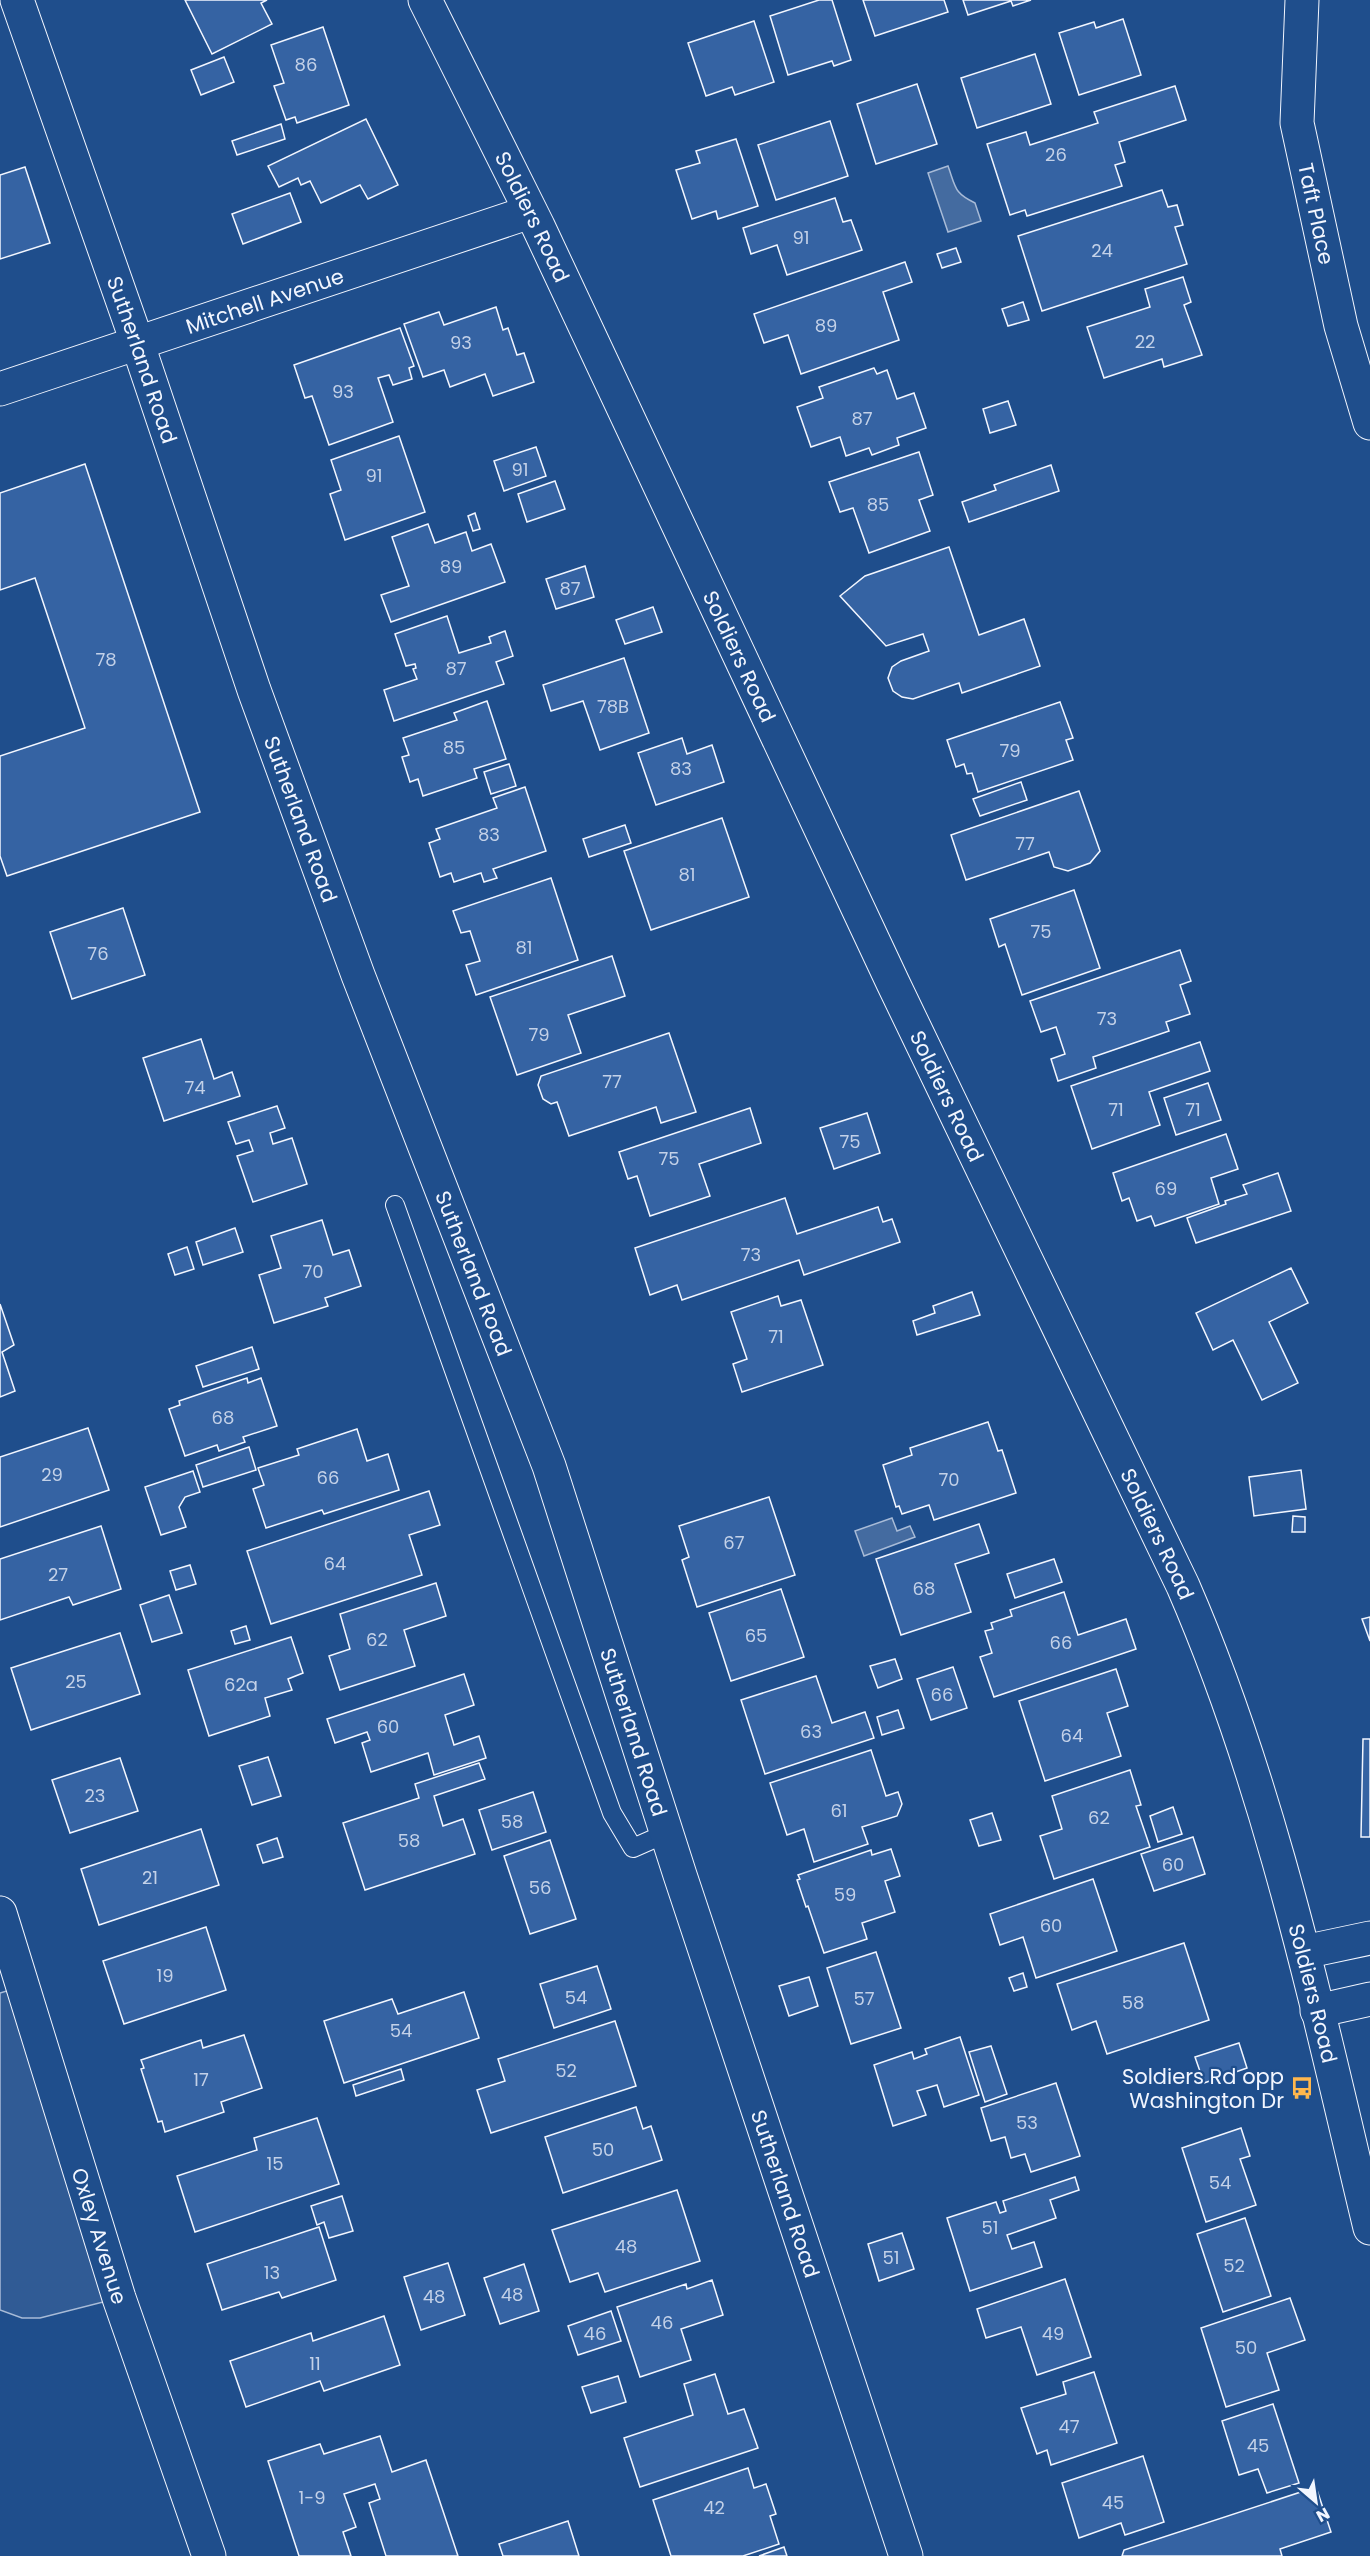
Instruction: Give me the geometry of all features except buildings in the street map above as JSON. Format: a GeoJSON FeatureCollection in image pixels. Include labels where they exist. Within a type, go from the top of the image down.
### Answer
{"type":"FeatureCollection","features":[{"type":"Feature","properties":{"kind":"street","name":"Sutherland Road"},"geometry":{"type":"LineString","coordinates":[[17,0],[137,342],[254,690],[354,964],[549,1466],[667,1833],[906,2556]]}},
{"type":"Feature","properties":{"kind":"street","name":"Soldiers Road"},"geometry":{"type":"LineString","coordinates":[[426,0],[530,212],[893,983],[1183,1586],[1233,1713],[1304,1952],[1370,2228]]}},
{"type":"Feature","properties":{"kind":"street","name":"Taft Place"},"geometry":{"type":"LineString","coordinates":[[1302,0],[1298,123],[1341,326],[1370,423]]}},
{"type":"Feature","properties":{"kind":"street","name":"Mitchell Avenue"},"geometry":{"type":"LineString","coordinates":[[0,388],[530,212]]}},
{"type":"Feature","properties":{"kind":"street","name":"Oxley Avenue"},"geometry":{"type":"LineString","coordinates":[[0,1913],[119,2298],[209,2556]]}},
{"type":"Feature","properties":{"kind":"street"},"geometry":{"type":"LineString","coordinates":[[1304,1952],[1370,1938]]}},
{"type":"Feature","properties":{"kind":"street"},"geometry":{"type":"LineString","coordinates":[[1317,2011],[1370,1999]]}},
{"type":"Feature","properties":{"kind":"lane"},"geometry":{"type":"LineString","coordinates":[[395,1205],[612,1813],[633,1848],[667,1833]]}},
{"type":"Feature","properties":{"kind":"shaded area"},"geometry":{"type":"Polygon","coordinates":[[[948,166],[959,193],[975,203],[981,221],[948,232],[928,173],[948,166]]]}},
{"type":"Feature","properties":{"kind":"shaded area"},"geometry":{"type":"Polygon","coordinates":[[[892,1518],[897,1531],[910,1526],[915,1537],[864,1556],[855,1531],[892,1518]]]}},
{"type":"Feature","properties":{"kind":"shaded area"},"geometry":{"type":"Polygon","coordinates":[[[23,1986],[119,2298],[40,2318],[22,2318],[0,2310],[0,1993],[23,1986]]]}},
{"type":"Feature","properties":{"kind":"place","name":"Soldiers Rd opp Washington Dr"},"geometry":{"type":"Point","coordinates":[1302,2088]}}]}
